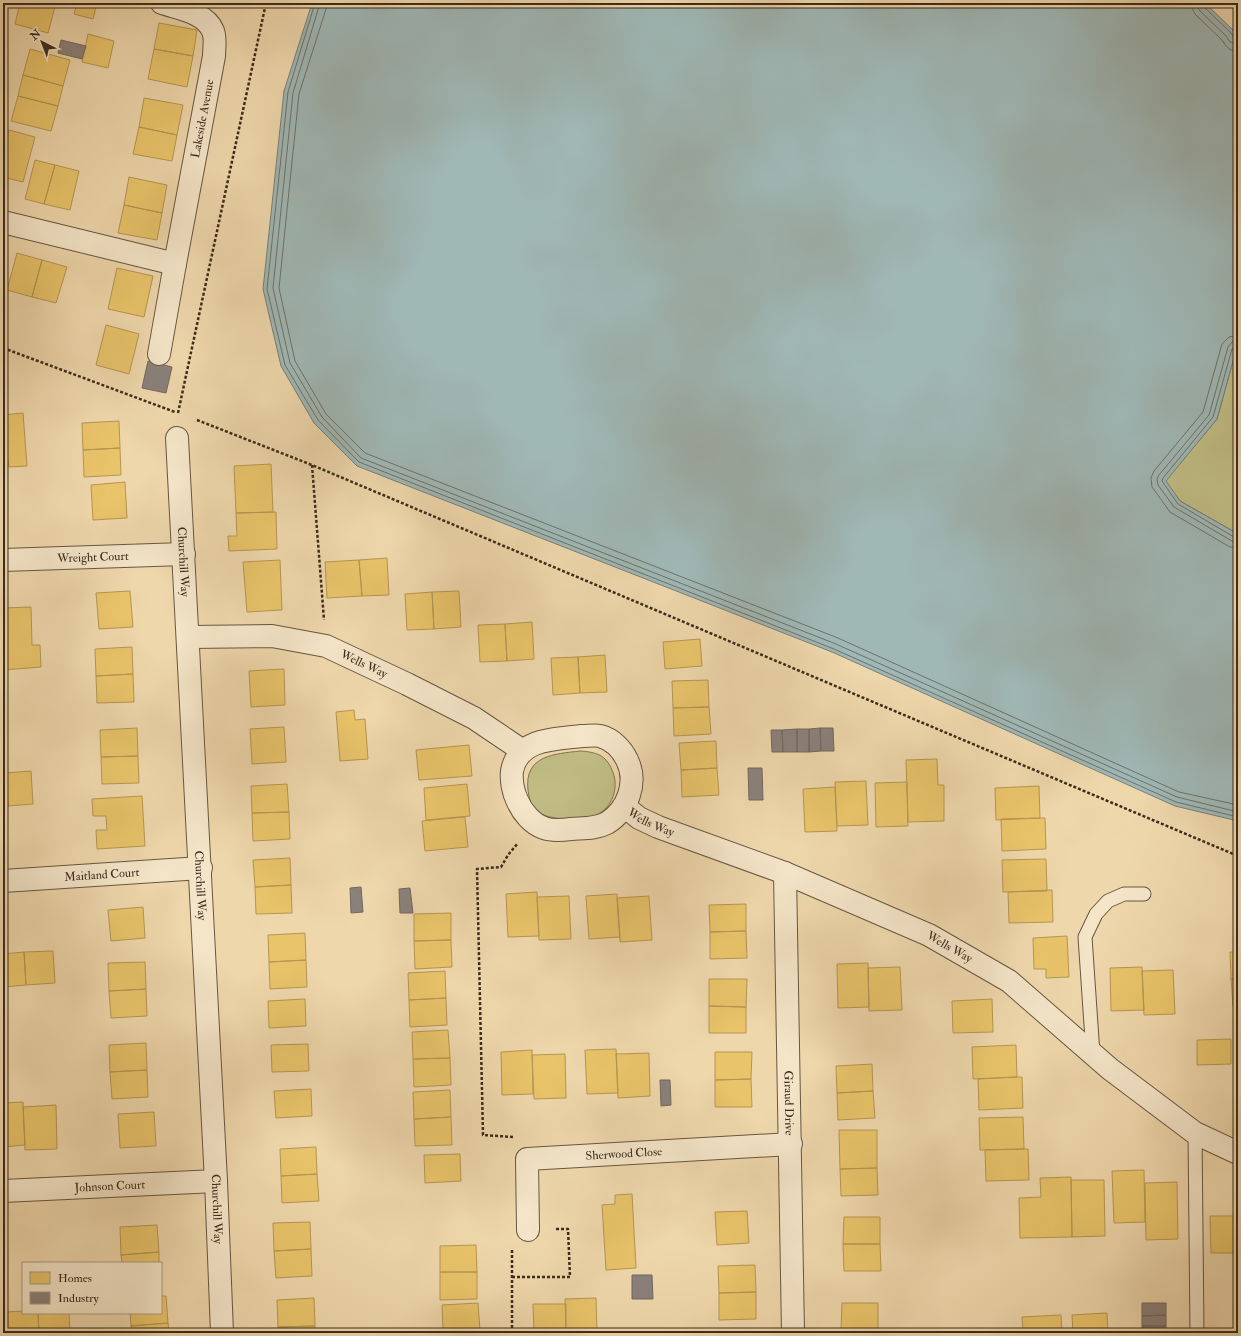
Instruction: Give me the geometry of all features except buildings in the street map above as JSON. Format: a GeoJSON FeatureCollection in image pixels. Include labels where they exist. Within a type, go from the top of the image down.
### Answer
{"type":"FeatureCollection","features":[{"type":"Feature","properties":{"kind":"street","name":"Lakeside Avenue"},"geometry":{"type":"LineString","coordinates":[[159,354],[214,56],[215,42],[213,32],[206,21],[195,14],[162,3]]}},
{"type":"Feature","properties":{"kind":"street"},"geometry":{"type":"LineString","coordinates":[[3,222],[175,264]]}},
{"type":"Feature","properties":{"kind":"street","name":"Churchill Way"},"geometry":{"type":"LineString","coordinates":[[177,438],[201,868],[222,1333]]}},
{"type":"Feature","properties":{"kind":"street","name":"Wreight Court"},"geometry":{"type":"LineString","coordinates":[[3,560],[184,554]]}},
{"type":"Feature","properties":{"kind":"street","name":"Wells Way"},"geometry":{"type":"LineString","coordinates":[[188,637],[272,636],[326,646],[407,684],[474,718],[523,751]]}},
{"type":"Feature","properties":{"kind":"street","name":"Wells Way"},"geometry":{"type":"LineString","coordinates":[[582,736],[601,736],[613,742],[622,751],[627,760],[631,771],[632,783],[629,796],[624,806],[616,816],[606,823],[594,827],[557,830],[544,828],[535,823],[527,815],[520,807],[515,796],[511,776],[513,766],[523,751],[532,744],[542,741],[582,736]]}},
{"type":"Feature","properties":{"kind":"street","name":"Wells Way"},"geometry":{"type":"LineString","coordinates":[[624,806],[639,818],[658,827],[785,873],[929,934],[1009,981],[1110,1069],[1195,1133],[1238,1153]]}},
{"type":"Feature","properties":{"kind":"street","name":"Maitland Court"},"geometry":{"type":"LineString","coordinates":[[3,881],[201,868]]}},
{"type":"Feature","properties":{"kind":"street","name":"Giraud Drive"},"geometry":{"type":"LineString","coordinates":[[785,873],[791,1144],[793,1333]]}},
{"type":"Feature","properties":{"kind":"street","name":"Sherwood Close"},"geometry":{"type":"LineString","coordinates":[[527,1159],[791,1144]]}},
{"type":"Feature","properties":{"kind":"street"},"geometry":{"type":"LineString","coordinates":[[527,1159],[528,1230]]}},
{"type":"Feature","properties":{"kind":"street","name":"Johnson Court"},"geometry":{"type":"LineString","coordinates":[[3,1192],[216,1181]]}},
{"type":"Feature","properties":{"kind":"lane"},"geometry":{"type":"LineString","coordinates":[[1093,1054],[1085,937],[1096,914],[1108,901],[1124,894],[1144,894]]}},
{"type":"Feature","properties":{"kind":"lane"},"geometry":{"type":"LineString","coordinates":[[1195,1133],[1197,1333]]}},
{"type":"Feature","properties":{"kind":"path"},"geometry":{"type":"LineString","coordinates":[[3,348],[178,413],[266,3]]}},
{"type":"Feature","properties":{"kind":"path"},"geometry":{"type":"LineString","coordinates":[[193,419],[312,465],[1238,856]]}},
{"type":"Feature","properties":{"kind":"path"},"geometry":{"type":"LineString","coordinates":[[312,465],[326,646]]}},
{"type":"Feature","properties":{"kind":"path"},"geometry":{"type":"LineString","coordinates":[[527,1159],[515,1137],[483,1134],[477,870],[501,868],[508,855],[535,823]]}},
{"type":"Feature","properties":{"kind":"path"},"geometry":{"type":"LineString","coordinates":[[512,1277],[512,1333]]}},
{"type":"Feature","properties":{"kind":"shaded area"},"geometry":{"type":"Polygon","coordinates":[[[1238,343],[1238,534],[1180,501],[1165,481],[1217,419],[1238,343]]]}},
{"type":"Feature","properties":{"kind":"shaded area"},"geometry":{"type":"Polygon","coordinates":[[[580,751],[596,753],[610,765],[614,776],[615,788],[609,805],[594,816],[578,819],[559,819],[538,812],[532,805],[528,793],[528,778],[531,770],[536,763],[543,758],[561,753],[580,751]]]}},
{"type":"Feature","properties":{"kind":"water"},"geometry":{"type":"Polygon","coordinates":[[[312,3],[1205,3],[1234,31],[1238,39],[1238,343],[1217,419],[1166,481],[1180,501],[1238,534],[1238,821],[1175,806],[832,652],[357,466],[314,423],[281,366],[263,289],[284,91],[312,3]]]}}]}
